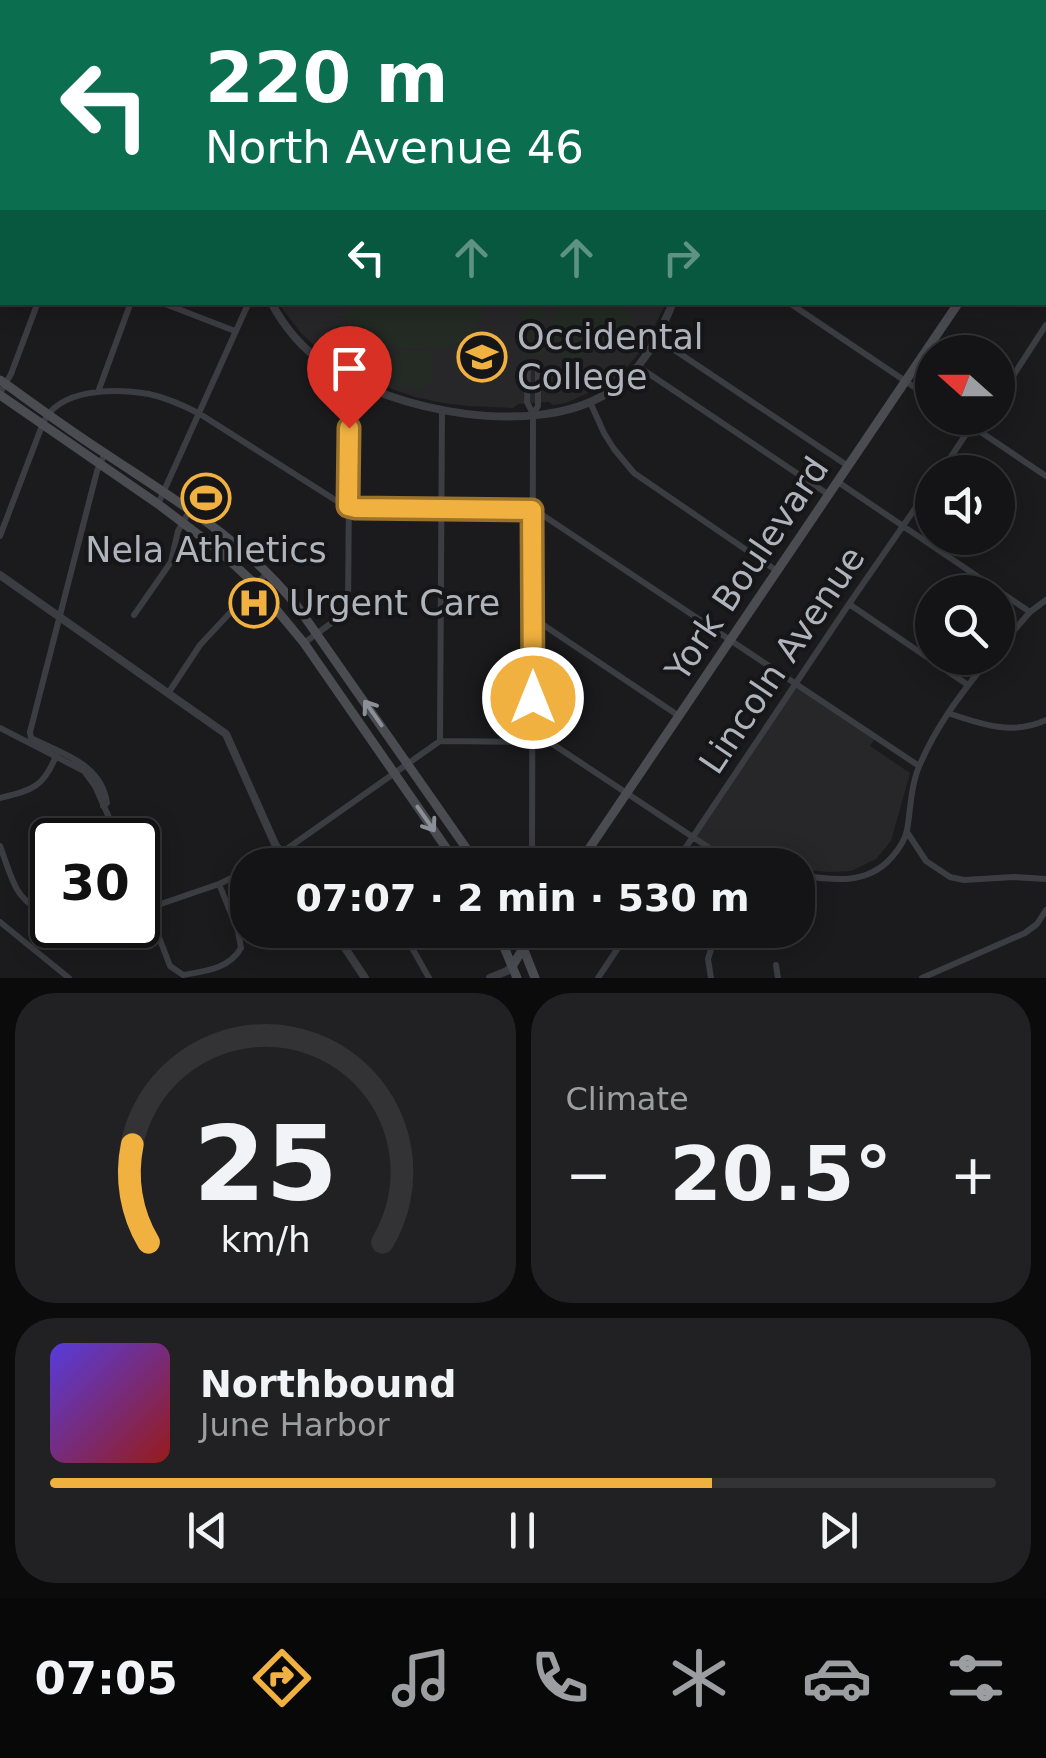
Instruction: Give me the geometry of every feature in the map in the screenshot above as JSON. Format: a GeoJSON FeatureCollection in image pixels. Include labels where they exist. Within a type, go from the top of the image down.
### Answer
{"type":"FeatureCollection","features":[{"type":"Feature","properties":{"kind":"main road","name":"York Boulevard"},"geometry":{"type":"LineString","coordinates":[[590,848],[830,496],[953,305]]}},
{"type":"Feature","properties":{"kind":"main road"},"geometry":{"type":"LineString","coordinates":[[1,388],[102,458],[256,584],[304,643],[446,848]]}},
{"type":"Feature","properties":{"kind":"main road"},"geometry":{"type":"LineString","coordinates":[[102,458],[190,510],[268,572],[296,604],[466,848]]}},
{"type":"Feature","properties":{"kind":"main road"},"geometry":{"type":"LineString","coordinates":[[505,948],[517,978]]}},
{"type":"Feature","properties":{"kind":"main road"},"geometry":{"type":"LineString","coordinates":[[513,965],[522,948]]}},
{"type":"Feature","properties":{"kind":"main road"},"geometry":{"type":"LineString","coordinates":[[525,948],[535,978]]}},
{"type":"Feature","properties":{"kind":"street"},"geometry":{"type":"LineString","coordinates":[[1,388],[37,305]]}},
{"type":"Feature","properties":{"kind":"street"},"geometry":{"type":"LineString","coordinates":[[98,392],[130,305]]}},
{"type":"Feature","properties":{"kind":"street"},"geometry":{"type":"LineString","coordinates":[[168,305],[235,331]]}},
{"type":"Feature","properties":{"kind":"street"},"geometry":{"type":"LineString","coordinates":[[158,504],[248,305]]}},
{"type":"Feature","properties":{"kind":"street"},"geometry":{"type":"LineString","coordinates":[[272,305],[301,344],[350,380],[405,401],[482,415],[566,409],[590,402],[615,388],[639,366],[656,341],[672,305]]}},
{"type":"Feature","properties":{"kind":"street"},"geometry":{"type":"LineString","coordinates":[[792,305],[915,388]]}},
{"type":"Feature","properties":{"kind":"street"},"geometry":{"type":"LineString","coordinates":[[1015,372],[1046,325]]}},
{"type":"Feature","properties":{"kind":"street"},"geometry":{"type":"LineString","coordinates":[[656,341],[849,467]]}},
{"type":"Feature","properties":{"kind":"street"},"geometry":{"type":"LineString","coordinates":[[532,848],[533,414],[527,402],[528,367],[533,364],[538,366],[538,406],[533,414]]}},
{"type":"Feature","properties":{"kind":"street"},"geometry":{"type":"LineString","coordinates":[[639,366],[830,496]]}},
{"type":"Feature","properties":{"kind":"street"},"geometry":{"type":"LineString","coordinates":[[304,643],[348,606],[350,380]]}},
{"type":"Feature","properties":{"kind":"street"},"geometry":{"type":"LineString","coordinates":[[0,536],[52,408],[98,392],[150,394],[200,414],[348,506],[532,510],[919,766]]}},
{"type":"Feature","properties":{"kind":"street"},"geometry":{"type":"LineString","coordinates":[[590,402],[604,432],[634,473],[778,572]]}},
{"type":"Feature","properties":{"kind":"street"},"geometry":{"type":"LineString","coordinates":[[440,741],[442,410]]}},
{"type":"Feature","properties":{"kind":"street"},"geometry":{"type":"LineString","coordinates":[[987,435],[1046,476]]}},
{"type":"Feature","properties":{"kind":"street"},"geometry":{"type":"LineString","coordinates":[[102,458],[30,732],[32,738],[90,768],[106,796],[103,806]]}},
{"type":"Feature","properties":{"kind":"street"},"geometry":{"type":"LineString","coordinates":[[838,482],[1030,612]]}},
{"type":"Feature","properties":{"kind":"street"},"geometry":{"type":"LineString","coordinates":[[134,615],[171,562],[178,531],[190,510]]}},
{"type":"Feature","properties":{"kind":"street","name":"Lincoln Avenue"},"geometry":{"type":"LineString","coordinates":[[685,848],[915,510]]}},
{"type":"Feature","properties":{"kind":"street"},"geometry":{"type":"LineString","coordinates":[[169,692],[200,645],[268,572]]}},
{"type":"Feature","properties":{"kind":"street"},"geometry":{"type":"LineString","coordinates":[[0,575],[226,734],[279,848]]}},
{"type":"Feature","properties":{"kind":"street"},"geometry":{"type":"LineString","coordinates":[[1015,629],[1046,600]]}},
{"type":"Feature","properties":{"kind":"street"},"geometry":{"type":"LineString","coordinates":[[849,604],[968,684]]}},
{"type":"Feature","properties":{"kind":"street"},"geometry":{"type":"LineString","coordinates":[[533,618],[680,716]]}},
{"type":"Feature","properties":{"kind":"street"},"geometry":{"type":"LineString","coordinates":[[815,877],[847,880],[879,869],[895,854],[907,832],[910,796],[919,766],[948,713],[976,675]]}},
{"type":"Feature","properties":{"kind":"street"},"geometry":{"type":"LineString","coordinates":[[948,713],[1010,729],[1046,720]]}},
{"type":"Feature","properties":{"kind":"street"},"geometry":{"type":"LineString","coordinates":[[0,728],[84,771],[109,818]]}},
{"type":"Feature","properties":{"kind":"street"},"geometry":{"type":"LineString","coordinates":[[288,848],[440,741],[523,742],[543,736],[710,848]]}},
{"type":"Feature","properties":{"kind":"street"},"geometry":{"type":"LineString","coordinates":[[0,798],[37,786],[56,756]]}},
{"type":"Feature","properties":{"kind":"street"},"geometry":{"type":"LineString","coordinates":[[907,832],[926,861],[950,877],[1046,879]]}},
{"type":"Feature","properties":{"kind":"street"},"geometry":{"type":"LineString","coordinates":[[0,846],[17,890],[30,906]]}},
{"type":"Feature","properties":{"kind":"street"},"geometry":{"type":"LineString","coordinates":[[160,904],[230,879]]}},
{"type":"Feature","properties":{"kind":"street"},"geometry":{"type":"LineString","coordinates":[[160,938],[170,966],[183,974],[210,970],[234,960],[241,948],[238,930],[219,884]]}},
{"type":"Feature","properties":{"kind":"street"},"geometry":{"type":"LineString","coordinates":[[922,978],[1025,933],[1046,910]]}},
{"type":"Feature","properties":{"kind":"street"},"geometry":{"type":"LineString","coordinates":[[0,922],[69,978]]}},
{"type":"Feature","properties":{"kind":"street"},"geometry":{"type":"LineString","coordinates":[[345,948],[365,978]]}},
{"type":"Feature","properties":{"kind":"street"},"geometry":{"type":"LineString","coordinates":[[412,948],[429,978]]}},
{"type":"Feature","properties":{"kind":"street"},"geometry":{"type":"LineString","coordinates":[[598,978],[618,948]]}},
{"type":"Feature","properties":{"kind":"street"},"geometry":{"type":"LineString","coordinates":[[711,948],[708,959],[711,978]]}},
{"type":"Feature","properties":{"kind":"street"},"geometry":{"type":"LineString","coordinates":[[776,964],[778,978]]}},
{"type":"Feature","properties":{"kind":"street"},"geometry":{"type":"LineString","coordinates":[[490,978],[513,965]]}},
{"type":"Feature","properties":{"kind":"shaded area","name":"Occidental College"},"geometry":{"type":"Polygon","coordinates":[[[280,305],[665,305],[644,347],[621,374],[606,385],[553,405],[549,402],[518,404],[513,408],[468,406],[415,397],[378,384],[321,352],[280,305]]]}},
{"type":"Feature","properties":{"kind":"shaded area"},"geometry":{"type":"Polygon","coordinates":[[[343,305],[483,305],[477,329],[470,337],[439,347],[387,347],[365,342],[345,317],[343,305]]]}},
{"type":"Feature","properties":{"kind":"shaded area"},"geometry":{"type":"Polygon","coordinates":[[[520,305],[545,305],[544,356],[523,355],[520,305]]]}},
{"type":"Feature","properties":{"kind":"shaded area"},"geometry":{"type":"Polygon","coordinates":[[[553,305],[632,305],[631,338],[626,344],[604,344],[577,358],[559,357],[559,339],[554,338],[553,305]]]}},
{"type":"Feature","properties":{"kind":"shaded area"},"geometry":{"type":"Polygon","coordinates":[[[399,350],[432,351],[433,381],[429,385],[397,387],[397,381],[392,381],[384,366],[399,350]]]}},
{"type":"Feature","properties":{"kind":"shaded area"},"geometry":{"type":"Polygon","coordinates":[[[796,686],[876,737],[870,746],[910,773],[891,841],[876,859],[851,871],[815,871],[815,848],[712,848],[694,836],[796,686]]]}},
{"type":"Feature","properties":{"kind":"place","name":"Occidental College"},"geometry":{"type":"Point","coordinates":[482,357]}},
{"type":"Feature","properties":{"kind":"place","name":"Nela Athletics"},"geometry":{"type":"Point","coordinates":[206,498]}},
{"type":"Feature","properties":{"kind":"place","name":"Urgent Care"},"geometry":{"type":"Point","coordinates":[254,603]}},
{"type":"Feature","properties":{"kind":"route"},"geometry":{"type":"LineString","coordinates":[[349,428],[348,506],[532,510],[533,698]]}}]}
